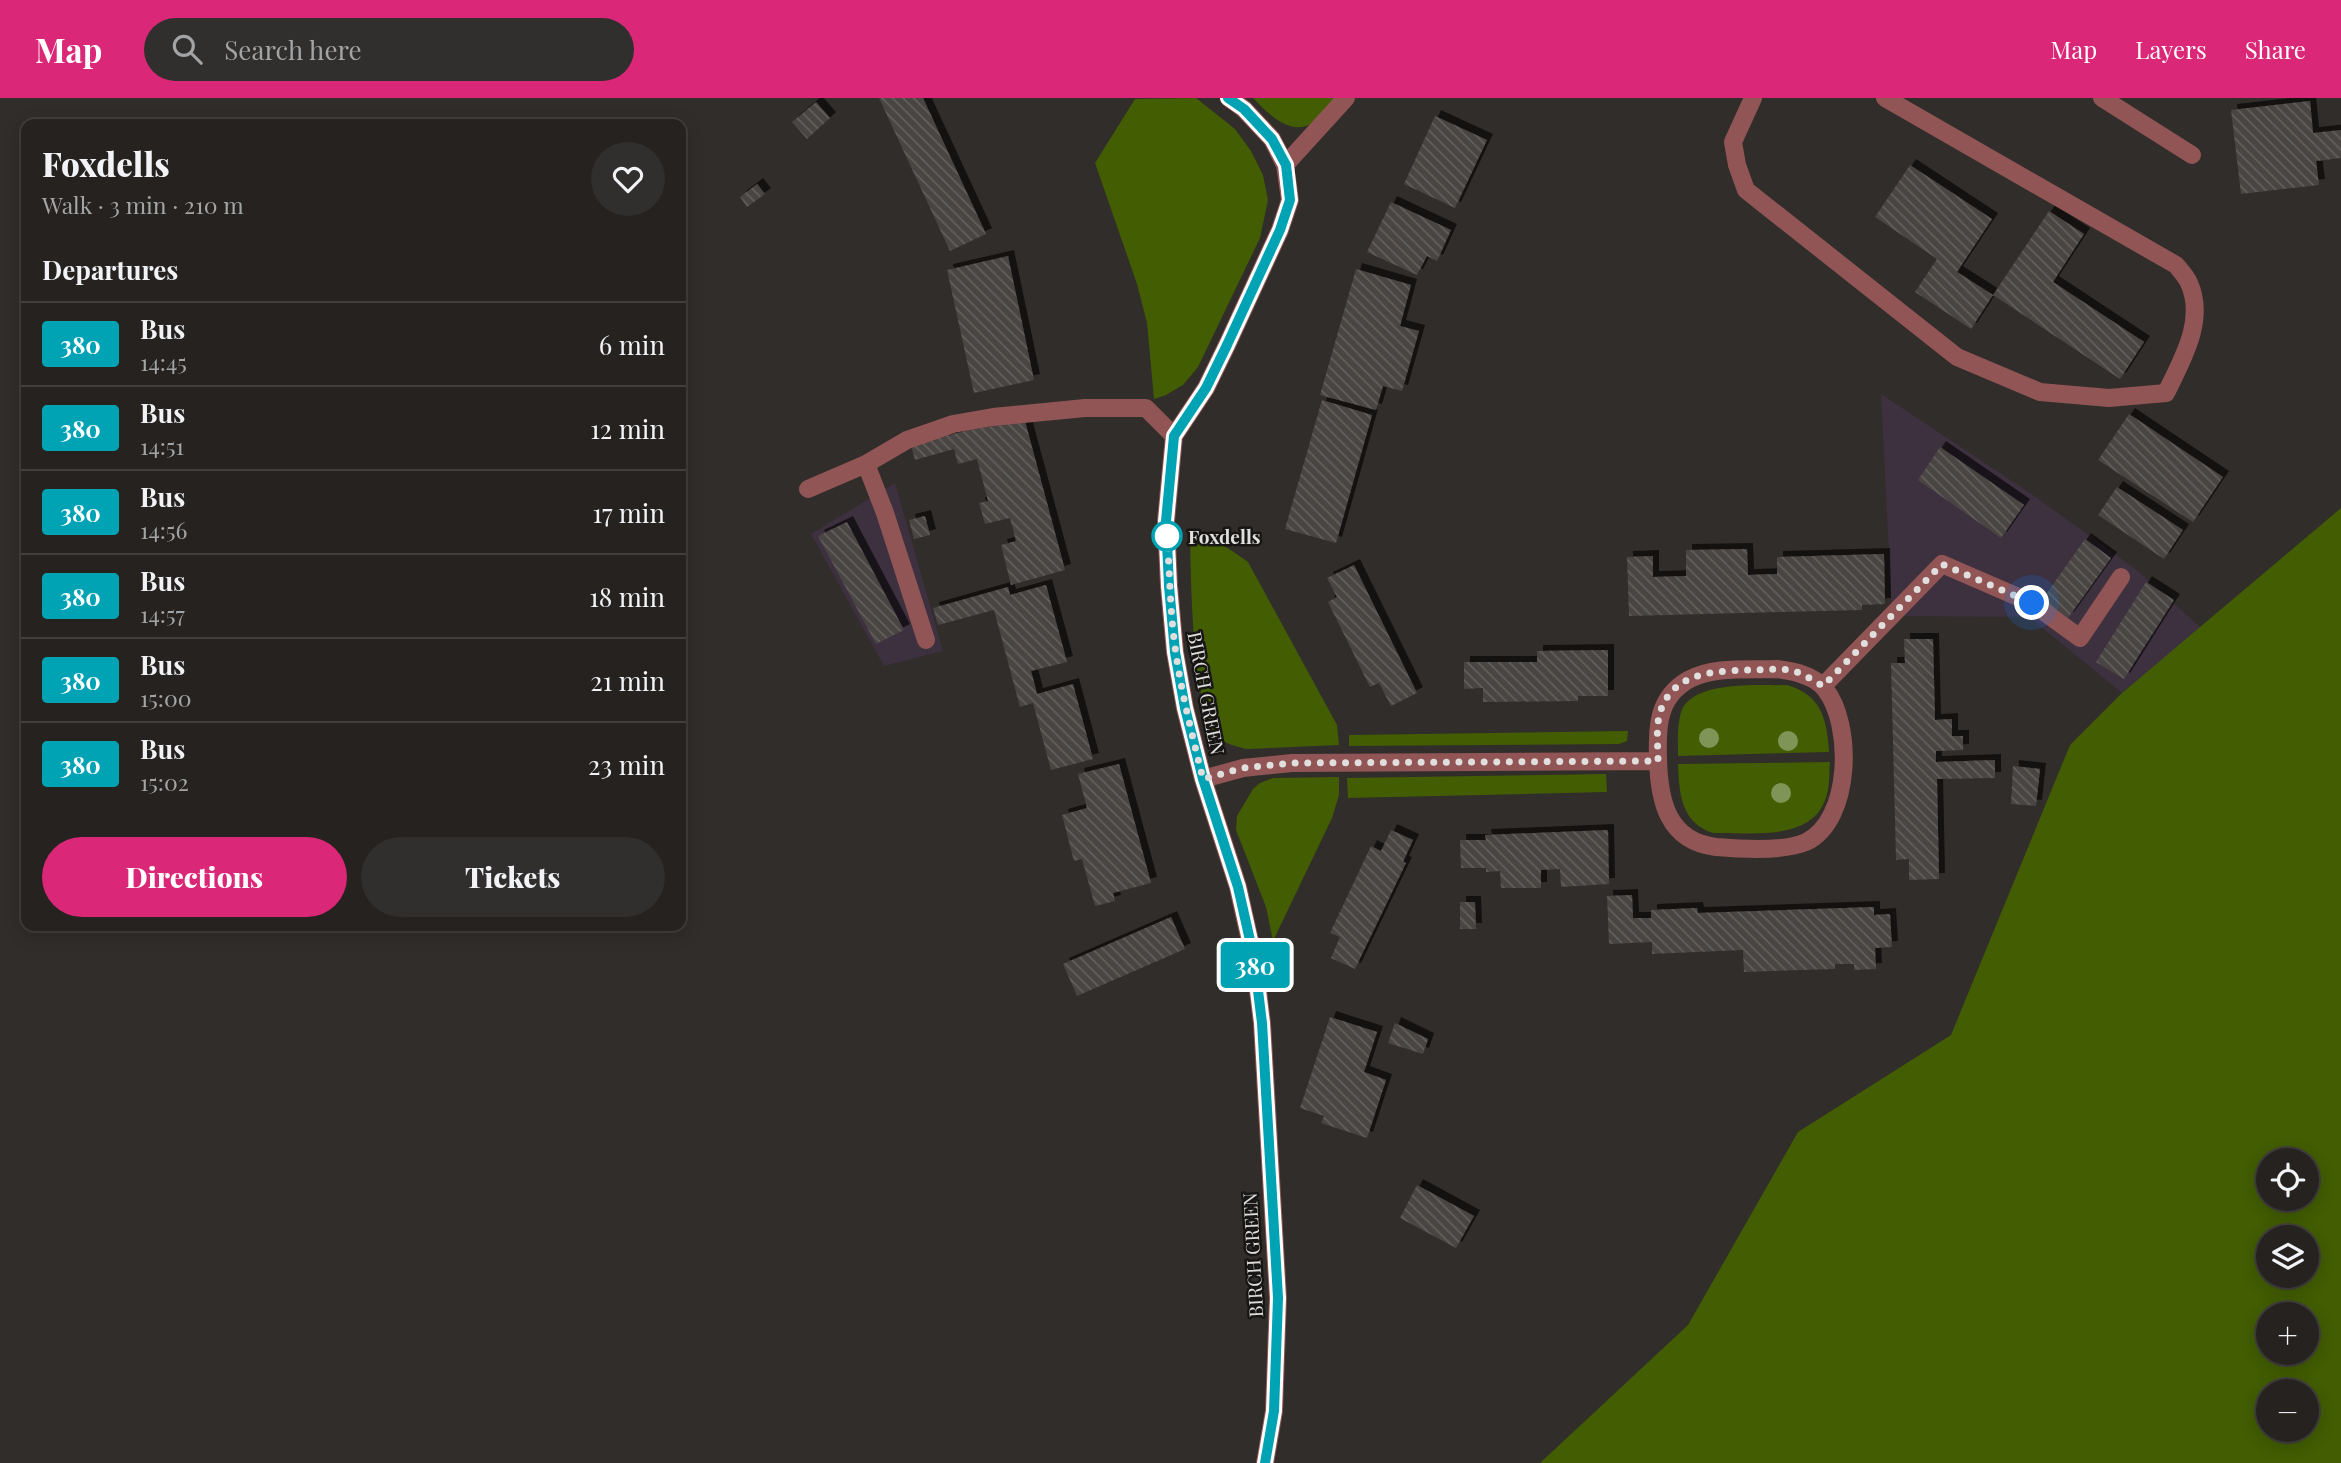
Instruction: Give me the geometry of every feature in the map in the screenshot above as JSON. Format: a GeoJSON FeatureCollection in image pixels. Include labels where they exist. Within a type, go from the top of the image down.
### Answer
{"type":"FeatureCollection","features":[{"type":"Feature","properties":{"kind":"street","name":"BIRCH GREEN"},"geometry":{"type":"LineString","coordinates":[[1228,98],[1244,109],[1272,139],[1286,165],[1290,200],[1280,230],[1206,388],[1174,436],[1166,521],[1175,652],[1185,708],[1203,779],[1238,887],[1254,958],[1262,1023],[1278,1298],[1274,1411],[1265,1463]]}},
{"type":"Feature","properties":{"kind":"street"},"geometry":{"type":"LineString","coordinates":[[1286,165],[1346,98]]}},
{"type":"Feature","properties":{"kind":"street"},"geometry":{"type":"LineString","coordinates":[[1753,98],[1733,142],[1737,165],[1746,190],[1957,357],[2040,392],[2109,398],[2166,393],[2186,350],[2197,313],[2189,282],[2176,265],[1885,98]]}},
{"type":"Feature","properties":{"kind":"street"},"geometry":{"type":"LineString","coordinates":[[2102,98],[2192,155]]}},
{"type":"Feature","properties":{"kind":"street"},"geometry":{"type":"LineString","coordinates":[[808,489],[866,464],[906,440],[953,424],[1034,412],[1085,408],[1146,408],[1174,436]]}},
{"type":"Feature","properties":{"kind":"street"},"geometry":{"type":"LineString","coordinates":[[866,464],[885,513],[926,640]]}},
{"type":"Feature","properties":{"kind":"street"},"geometry":{"type":"LineString","coordinates":[[1823,686],[1942,564],[2032,603],[2080,638],[2121,577]]}},
{"type":"Feature","properties":{"kind":"street"},"geometry":{"type":"LineString","coordinates":[[1791,670],[1823,686],[1840,720],[1843,785],[1835,810],[1827,826],[1807,842],[1787,848],[1707,846],[1691,839],[1675,826],[1665,809],[1660,794],[1658,761],[1657,726],[1662,707],[1671,693],[1686,681],[1713,671],[1791,670]]}},
{"type":"Feature","properties":{"kind":"street"},"geometry":{"type":"LineString","coordinates":[[1203,779],[1243,768],[1292,763],[1658,761]]}},
{"type":"Feature","properties":{"kind":"shaded area"},"geometry":{"type":"Polygon","coordinates":[[[1881,394],[2033,495],[2138,571],[2201,628],[2122,693],[2029,617],[1892,616],[1881,394]]]}},
{"type":"Feature","properties":{"kind":"shaded area"},"geometry":{"type":"Polygon","coordinates":[[[895,483],[943,651],[884,666],[811,534],[895,483]]]}},
{"type":"Feature","properties":{"kind":"green space"},"geometry":{"type":"Polygon","coordinates":[[[1196,98],[1235,129],[1251,151],[1263,175],[1268,200],[1260,238],[1198,367],[1183,385],[1154,399],[1147,323],[1137,284],[1095,163],[1135,99],[1196,98]]]}},
{"type":"Feature","properties":{"kind":"green space"},"geometry":{"type":"Polygon","coordinates":[[[1253,98],[1337,98],[1322,117],[1301,127],[1283,123],[1253,98]]]}},
{"type":"Feature","properties":{"kind":"green space"},"geometry":{"type":"Polygon","coordinates":[[[2341,508],[2341,1463],[1540,1463],[1688,1325],[1798,1132],[1951,1035],[2070,745],[2122,693],[2341,508]]]}},
{"type":"Feature","properties":{"kind":"green space"},"geometry":{"type":"Polygon","coordinates":[[[1190,531],[1220,544],[1248,562],[1337,725],[1339,745],[1246,749],[1227,743],[1217,736],[1208,721],[1197,670],[1190,531]]]}},
{"type":"Feature","properties":{"kind":"green space"},"geometry":{"type":"Polygon","coordinates":[[[1787,685],[1799,689],[1815,702],[1827,729],[1829,752],[1678,756],[1681,712],[1698,694],[1728,687],[1787,685]]]}},
{"type":"Feature","properties":{"kind":"green space"},"geometry":{"type":"Polygon","coordinates":[[[1628,731],[1627,741],[1619,744],[1349,746],[1349,735],[1628,731]]]}},
{"type":"Feature","properties":{"kind":"green space"},"geometry":{"type":"Polygon","coordinates":[[[1830,762],[1828,790],[1820,810],[1809,821],[1780,832],[1713,833],[1702,828],[1688,814],[1679,786],[1678,764],[1830,762]]]}},
{"type":"Feature","properties":{"kind":"green space"},"geometry":{"type":"Polygon","coordinates":[[[1606,774],[1607,792],[1348,798],[1347,778],[1606,774]]]}},
{"type":"Feature","properties":{"kind":"green space"},"geometry":{"type":"Polygon","coordinates":[[[1339,777],[1339,795],[1332,818],[1273,941],[1266,907],[1236,830],[1237,816],[1253,789],[1273,778],[1339,777]]]}},
{"type":"Feature","properties":{"kind":"building"},"geometry":{"type":"Polygon","coordinates":[[[879,98],[923,98],[986,234],[950,251],[879,98]]]}},
{"type":"Feature","properties":{"kind":"building"},"geometry":{"type":"Polygon","coordinates":[[[2310,101],[2313,133],[2341,130],[2341,158],[2316,161],[2319,185],[2241,194],[2231,110],[2310,101]]]}},
{"type":"Feature","properties":{"kind":"building"},"geometry":{"type":"Polygon","coordinates":[[[816,102],[830,118],[807,139],[792,122],[816,102]]]}},
{"type":"Feature","properties":{"kind":"building"},"geometry":{"type":"Polygon","coordinates":[[[1435,116],[1487,140],[1455,208],[1404,184],[1435,116]]]}},
{"type":"Feature","properties":{"kind":"building"},"geometry":{"type":"Polygon","coordinates":[[[1910,165],[1992,219],[1957,272],[1993,295],[1971,329],[1915,292],[1937,259],[1875,217],[1910,165]]]}},
{"type":"Feature","properties":{"kind":"building"},"geometry":{"type":"Polygon","coordinates":[[[757,184],[765,194],[747,207],[740,197],[757,184]]]}},
{"type":"Feature","properties":{"kind":"building"},"geometry":{"type":"Polygon","coordinates":[[[1391,202],[1451,230],[1437,261],[1427,256],[1417,275],[1367,252],[1391,202]]]}},
{"type":"Feature","properties":{"kind":"building"},"geometry":{"type":"Polygon","coordinates":[[[2049,211],[2084,234],[2053,282],[2144,342],[2120,379],[1993,295],[2049,211]]]}},
{"type":"Feature","properties":{"kind":"building"},"geometry":{"type":"Polygon","coordinates":[[[1008,256],[1034,380],[974,393],[947,270],[1008,256]]]}},
{"type":"Feature","properties":{"kind":"building"},"geometry":{"type":"Polygon","coordinates":[[[1356,269],[1411,285],[1400,326],[1419,331],[1402,391],[1383,386],[1376,410],[1320,395],[1356,269]]]}},
{"type":"Feature","properties":{"kind":"building"},"geometry":{"type":"Polygon","coordinates":[[[1322,400],[1372,415],[1336,543],[1285,529],[1322,400]]]}},
{"type":"Feature","properties":{"kind":"building"},"geometry":{"type":"Polygon","coordinates":[[[2129,414],[2223,477],[2193,522],[2098,460],[2129,414]]]}},
{"type":"Feature","properties":{"kind":"building"},"geometry":{"type":"Polygon","coordinates":[[[1025,421],[1065,570],[1011,585],[1001,545],[1016,541],[1010,518],[985,524],[979,503],[988,501],[977,459],[958,464],[954,449],[915,460],[911,445],[969,430],[1025,421]]]}},
{"type":"Feature","properties":{"kind":"building"},"geometry":{"type":"Polygon","coordinates":[[[1940,447],[2024,505],[2001,538],[1918,480],[1940,447]]]}},
{"type":"Feature","properties":{"kind":"building"},"geometry":{"type":"Polygon","coordinates":[[[2117,487],[2183,530],[2164,559],[2098,515],[2117,487]]]}},
{"type":"Feature","properties":{"kind":"building"},"geometry":{"type":"Polygon","coordinates":[[[925,516],[930,535],[914,539],[909,520],[925,516]]]}},
{"type":"Feature","properties":{"kind":"building"},"geometry":{"type":"Polygon","coordinates":[[[847,522],[904,630],[876,644],[818,536],[847,522]]]}},
{"type":"Feature","properties":{"kind":"building"},"geometry":{"type":"Polygon","coordinates":[[[2085,539],[2111,558],[2068,618],[2042,600],[2085,539]]]}},
{"type":"Feature","properties":{"kind":"building"},"geometry":{"type":"Polygon","coordinates":[[[1747,549],[1748,575],[1777,574],[1777,557],[1884,554],[1885,604],[1862,605],[1862,610],[1629,616],[1627,557],[1653,556],[1653,577],[1686,576],[1686,550],[1747,549]]]}},
{"type":"Feature","properties":{"kind":"building"},"geometry":{"type":"Polygon","coordinates":[[[1354,565],[1417,693],[1391,706],[1379,683],[1370,687],[1328,602],[1337,597],[1327,578],[1354,565]]]}},
{"type":"Feature","properties":{"kind":"building"},"geometry":{"type":"Polygon","coordinates":[[[2146,582],[2174,600],[2124,679],[2096,662],[2146,582]]]}},
{"type":"Feature","properties":{"kind":"building"},"geometry":{"type":"Polygon","coordinates":[[[1046,585],[1067,662],[1031,671],[1037,694],[1073,684],[1093,759],[1051,770],[1033,703],[1020,707],[994,610],[938,625],[933,608],[1008,587],[1010,595],[1046,585]]]}},
{"type":"Feature","properties":{"kind":"building"},"geometry":{"type":"Polygon","coordinates":[[[1904,639],[1933,639],[1935,720],[1952,719],[1952,736],[1963,736],[1963,750],[1936,751],[1936,762],[1995,760],[1995,778],[1937,779],[1939,879],[1909,880],[1909,859],[1896,860],[1891,663],[1905,663],[1904,639]]]}},
{"type":"Feature","properties":{"kind":"building"},"geometry":{"type":"Polygon","coordinates":[[[1608,650],[1608,696],[1578,696],[1578,701],[1483,702],[1483,688],[1464,689],[1464,662],[1537,662],[1537,651],[1608,650]]]}},
{"type":"Feature","properties":{"kind":"building"},"geometry":{"type":"Polygon","coordinates":[[[1119,764],[1151,883],[1113,893],[1115,901],[1095,906],[1082,859],[1074,861],[1062,815],[1087,808],[1078,774],[1119,764]]]}},
{"type":"Feature","properties":{"kind":"building"},"geometry":{"type":"Polygon","coordinates":[[[2013,766],[2040,769],[2036,806],[2011,804],[2013,766]]]}},
{"type":"Feature","properties":{"kind":"building"},"geometry":{"type":"Polygon","coordinates":[[[1391,830],[1413,840],[1403,862],[1406,863],[1355,969],[1331,958],[1340,937],[1330,933],[1371,846],[1381,851],[1391,830]]]}},
{"type":"Feature","properties":{"kind":"building"},"geometry":{"type":"Polygon","coordinates":[[[1608,830],[1609,884],[1561,887],[1560,869],[1541,870],[1541,888],[1501,888],[1500,871],[1461,868],[1460,840],[1486,840],[1485,835],[1608,830]]]}},
{"type":"Feature","properties":{"kind":"building"},"geometry":{"type":"Polygon","coordinates":[[[1632,895],[1633,918],[1651,918],[1651,910],[1697,908],[1698,913],[1874,907],[1874,915],[1890,914],[1892,947],[1875,948],[1876,969],[1854,970],[1854,964],[1835,964],[1835,969],[1744,972],[1743,950],[1652,954],[1652,942],[1609,944],[1607,896],[1632,895]]]}},
{"type":"Feature","properties":{"kind":"building"},"geometry":{"type":"Polygon","coordinates":[[[1460,902],[1475,902],[1476,929],[1460,929],[1460,902]]]}},
{"type":"Feature","properties":{"kind":"building"},"geometry":{"type":"Polygon","coordinates":[[[1171,917],[1185,949],[1077,996],[1063,964],[1171,917]]]}},
{"type":"Feature","properties":{"kind":"building"},"geometry":{"type":"Polygon","coordinates":[[[1330,1017],[1377,1032],[1364,1072],[1386,1080],[1367,1138],[1321,1123],[1324,1116],[1300,1108],[1330,1017]]]}},
{"type":"Feature","properties":{"kind":"building"},"geometry":{"type":"Polygon","coordinates":[[[1395,1023],[1428,1039],[1423,1054],[1388,1043],[1395,1023]]]}},
{"type":"Feature","properties":{"kind":"building"},"geometry":{"type":"Polygon","coordinates":[[[1417,1185],[1474,1216],[1456,1248],[1400,1218],[1417,1185]]]}},
{"type":"Feature","properties":{"kind":"bus line","name":"380"},"geometry":{"type":"LineString","coordinates":[[1228,98],[1244,109],[1272,139],[1286,165],[1290,200],[1256,285],[1206,388],[1174,436],[1166,521],[1175,652],[1185,708],[1203,779],[1238,887],[1254,958],[1262,1023],[1278,1298],[1274,1411],[1265,1463]]}},
{"type":"Feature","properties":{"kind":"place","name":"Foxdells"},"geometry":{"type":"Point","coordinates":[1167,536]}},
{"type":"Feature","properties":{"kind":"route"},"geometry":{"type":"LineString","coordinates":[[1167,536],[1175,652],[1185,708],[1203,779],[1243,768],[1292,763],[1658,761],[1657,726],[1662,707],[1671,693],[1686,681],[1713,671],[1777,669],[1791,670],[1823,686],[1942,564],[2032,603]]}}]}
